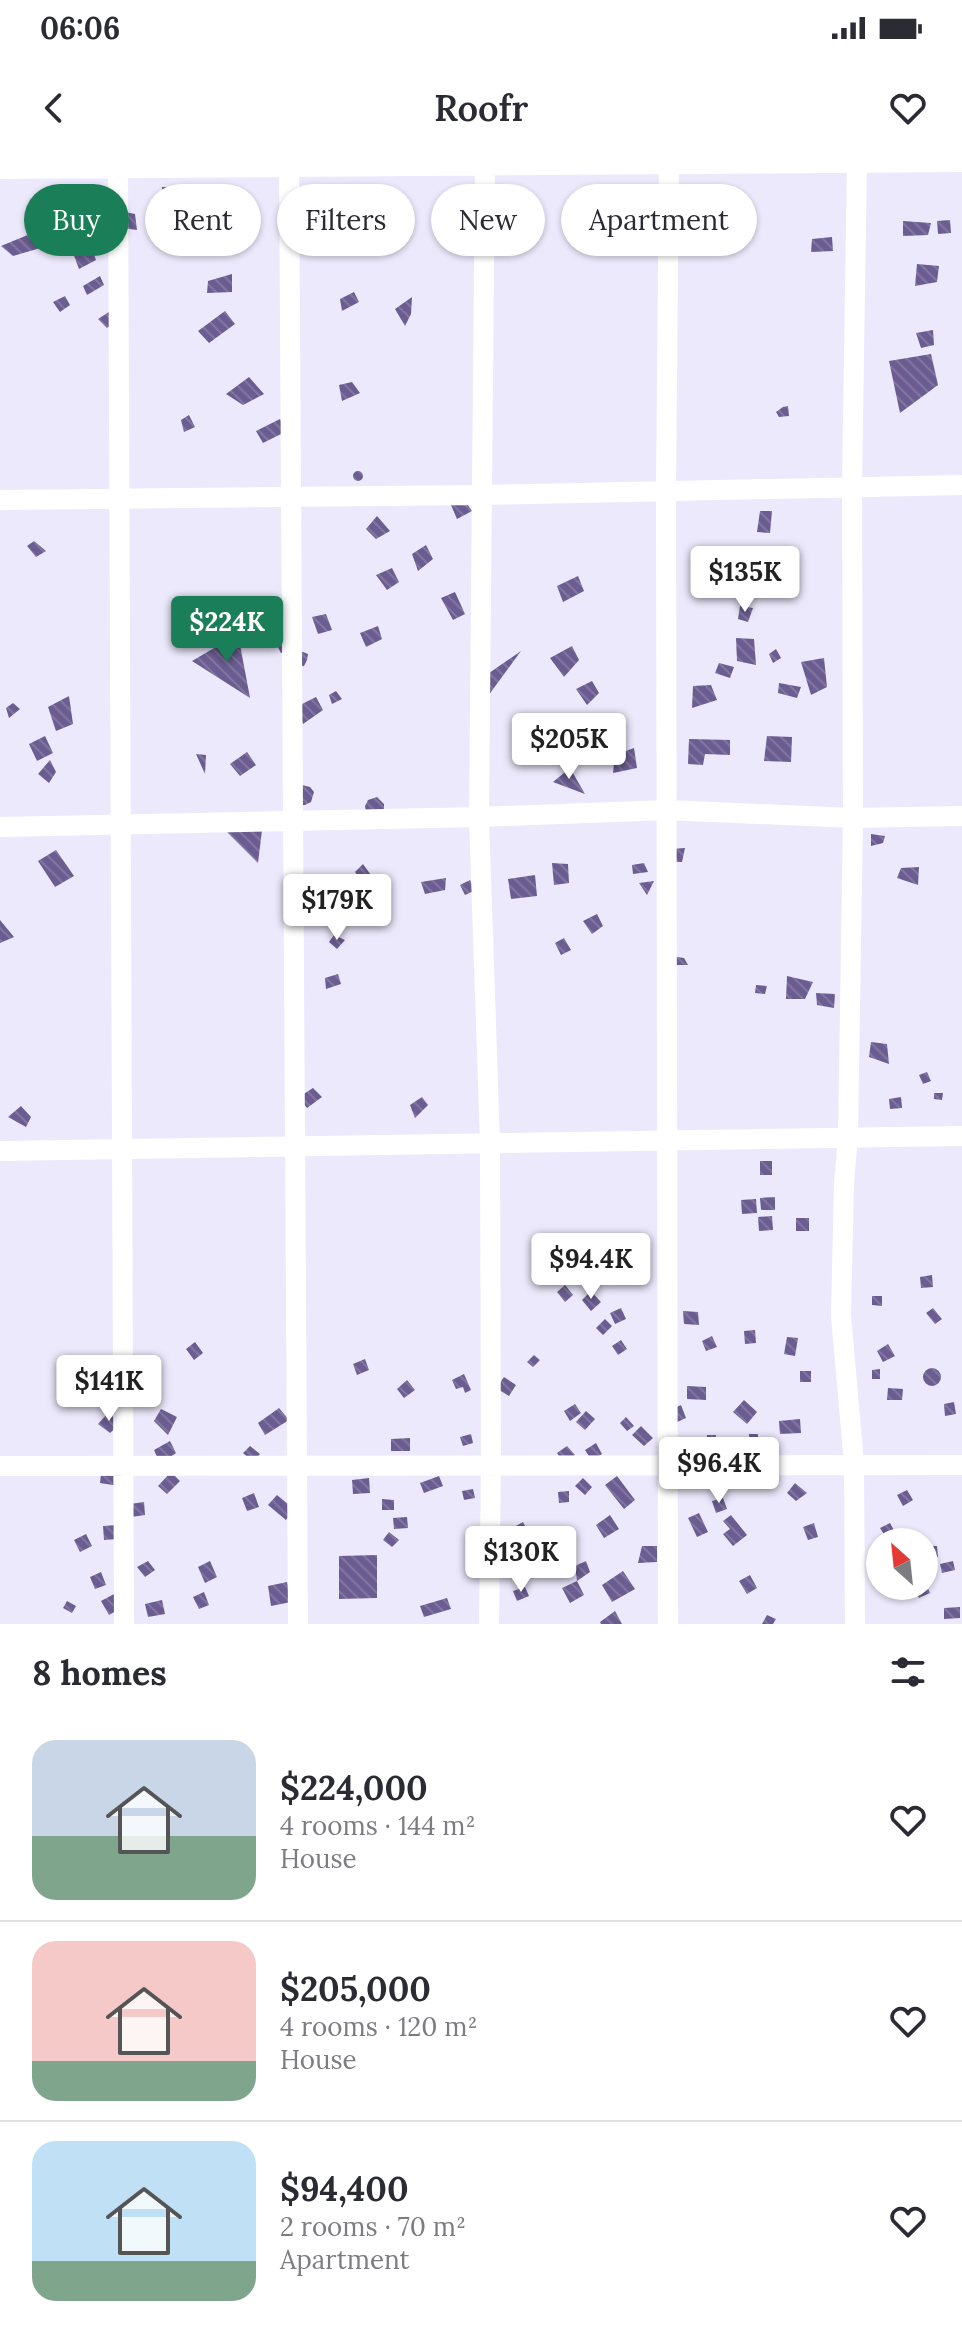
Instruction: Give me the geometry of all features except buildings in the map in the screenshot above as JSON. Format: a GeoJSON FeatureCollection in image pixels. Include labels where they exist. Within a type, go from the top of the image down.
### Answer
{"type":"FeatureCollection","features":[{"type":"Feature","properties":{"kind":"street"},"geometry":{"type":"LineString","coordinates":[[668,1624],[666,490],[669,162]]}},
{"type":"Feature","properties":{"kind":"street"},"geometry":{"type":"LineString","coordinates":[[855,1624],[854,1463],[841,1316],[848,1137],[853,818],[852,486],[857,162]]}},
{"type":"Feature","properties":{"kind":"street"},"geometry":{"type":"LineString","coordinates":[[0,169],[118,164],[962,162]]}},
{"type":"Feature","properties":{"kind":"street"},"geometry":{"type":"LineString","coordinates":[[485,163],[479,817],[490,1143],[489,1624]]}},
{"type":"Feature","properties":{"kind":"street"},"geometry":{"type":"LineString","coordinates":[[118,164],[124,1624]]}},
{"type":"Feature","properties":{"kind":"street"},"geometry":{"type":"LineString","coordinates":[[289,164],[298,1624]]}},
{"type":"Feature","properties":{"kind":"street"},"geometry":{"type":"LineString","coordinates":[[0,500],[481,495],[962,485]]}},
{"type":"Feature","properties":{"kind":"street"},"geometry":{"type":"LineString","coordinates":[[0,827],[666,810],[853,818],[962,816]]}},
{"type":"Feature","properties":{"kind":"street"},"geometry":{"type":"LineString","coordinates":[[0,1151],[962,1136]]}},
{"type":"Feature","properties":{"kind":"street"},"geometry":{"type":"LineString","coordinates":[[0,1466],[962,1465]]}}]}
